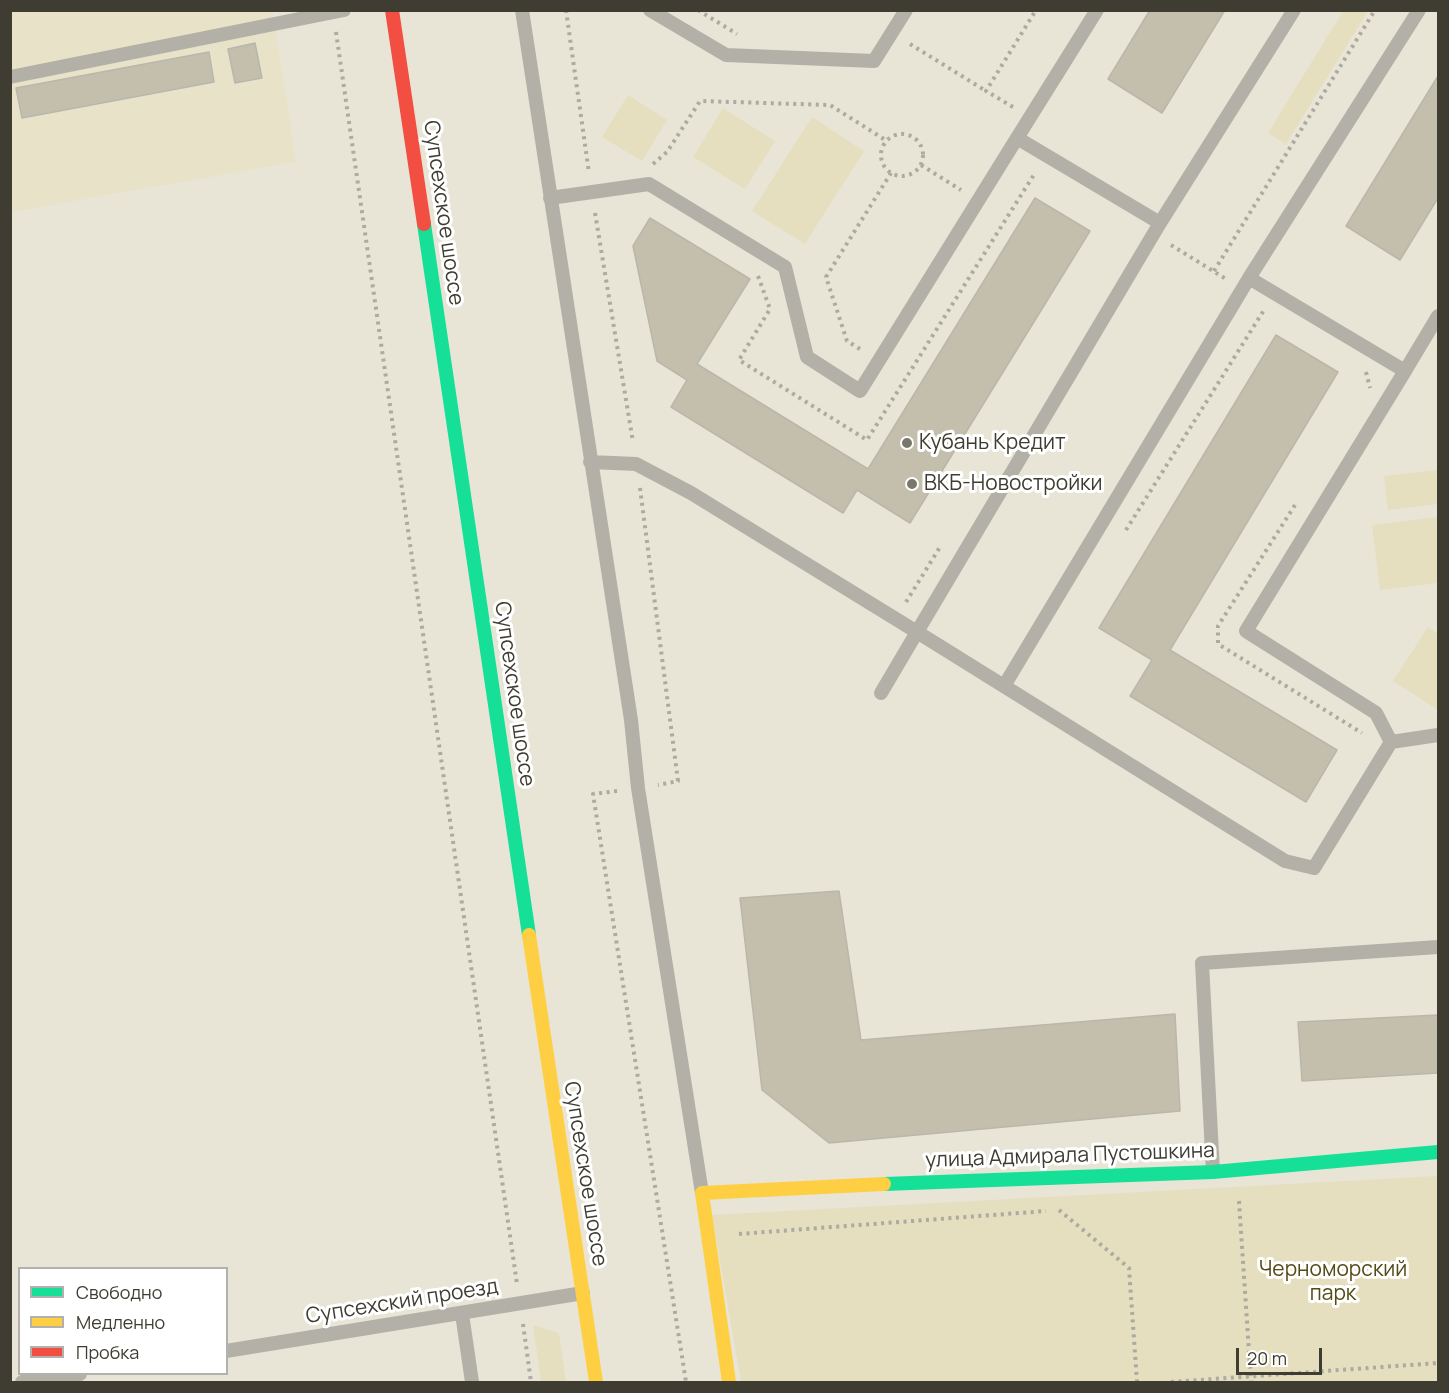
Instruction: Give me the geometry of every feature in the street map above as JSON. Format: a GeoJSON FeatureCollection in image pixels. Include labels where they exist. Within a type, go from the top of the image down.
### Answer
{"type":"FeatureCollection","features":[{"type":"Feature","properties":{"kind":"main road","name":"Супсехское шоссе"},"geometry":{"type":"LineString","coordinates":[[392,10],[596,1383]]}},
{"type":"Feature","properties":{"kind":"main road","name":"улица Адмирала Пустошкина"},"geometry":{"type":"LineString","coordinates":[[702,1193],[1065,1176],[1212,1172],[1438,1152]]}},
{"type":"Feature","properties":{"kind":"main road"},"geometry":{"type":"LineString","coordinates":[[702,1193],[729,1383]]}},
{"type":"Feature","properties":{"kind":"lane"},"geometry":{"type":"LineString","coordinates":[[522,10],[702,1193]]}},
{"type":"Feature","properties":{"kind":"lane"},"geometry":{"type":"LineString","coordinates":[[650,10],[726,55],[874,61],[906,10]]}},
{"type":"Feature","properties":{"kind":"lane"},"geometry":{"type":"LineString","coordinates":[[550,198],[649,184],[785,267],[807,357],[860,391],[1097,10]]}},
{"type":"Feature","properties":{"kind":"lane"},"geometry":{"type":"LineString","coordinates":[[881,693],[1160,223],[1294,10]]}},
{"type":"Feature","properties":{"kind":"lane"},"geometry":{"type":"LineString","coordinates":[[1004,686],[1250,278],[1419,10]]}},
{"type":"Feature","properties":{"kind":"lane"},"geometry":{"type":"LineString","coordinates":[[10,77],[339,12]]}},
{"type":"Feature","properties":{"kind":"lane"},"geometry":{"type":"LineString","coordinates":[[1017,138],[1160,223]]}},
{"type":"Feature","properties":{"kind":"lane"},"geometry":{"type":"LineString","coordinates":[[1250,278],[1405,371]]}},
{"type":"Feature","properties":{"kind":"lane"},"geometry":{"type":"LineString","coordinates":[[1391,742],[1376,713],[1246,631],[1438,316]]}},
{"type":"Feature","properties":{"kind":"lane"},"geometry":{"type":"LineString","coordinates":[[590,462],[636,464],[691,493],[1285,861],[1314,868],[1391,742]]}},
{"type":"Feature","properties":{"kind":"lane"},"geometry":{"type":"LineString","coordinates":[[1391,742],[1438,735]]}},
{"type":"Feature","properties":{"kind":"lane"},"geometry":{"type":"LineString","coordinates":[[1212,1172],[1202,963],[1438,947]]}},
{"type":"Feature","properties":{"kind":"lane","name":"Супсехский проезд"},"geometry":{"type":"LineString","coordinates":[[228,1351],[583,1293]]}},
{"type":"Feature","properties":{"kind":"lane"},"geometry":{"type":"LineString","coordinates":[[462,1314],[471,1383]]}},
{"type":"Feature","properties":{"kind":"lane"},"geometry":{"type":"LineString","coordinates":[[22,1383],[74,1375]]}},
{"type":"Feature","properties":{"kind":"path"},"geometry":{"type":"LineString","coordinates":[[698,10],[741,35]]}},
{"type":"Feature","properties":{"kind":"path"},"geometry":{"type":"LineString","coordinates":[[986,91],[1036,10]]}},
{"type":"Feature","properties":{"kind":"path"},"geometry":{"type":"LineString","coordinates":[[1214,271],[1375,10]]}},
{"type":"Feature","properties":{"kind":"path"},"geometry":{"type":"LineString","coordinates":[[339,12],[531,1383]]}},
{"type":"Feature","properties":{"kind":"path"},"geometry":{"type":"LineString","coordinates":[[892,33],[1029,117]]}},
{"type":"Feature","properties":{"kind":"path"},"geometry":{"type":"LineString","coordinates":[[647,170],[667,152],[700,101],[830,105],[887,141]]}},
{"type":"Feature","properties":{"kind":"path"},"geometry":{"type":"LineString","coordinates":[[905,134],[915,138],[923,150],[921,165],[914,173],[905,176],[891,172],[882,160],[882,150],[887,141],[895,135],[905,134]]}},
{"type":"Feature","properties":{"kind":"path"},"geometry":{"type":"LineString","coordinates":[[756,269],[770,309],[739,360],[867,440],[1041,164]]}},
{"type":"Feature","properties":{"kind":"path"},"geometry":{"type":"LineString","coordinates":[[921,165],[978,201]]}},
{"type":"Feature","properties":{"kind":"path"},"geometry":{"type":"LineString","coordinates":[[879,361],[847,341],[826,277],[891,172]]}},
{"type":"Feature","properties":{"kind":"path"},"geometry":{"type":"LineString","coordinates":[[594,212],[605,210]]}},
{"type":"Feature","properties":{"kind":"path"},"geometry":{"type":"LineString","coordinates":[[1124,533],[1268,305]]}},
{"type":"Feature","properties":{"kind":"path"},"geometry":{"type":"LineString","coordinates":[[1364,364],[1370,388],[1364,398]]}},
{"type":"Feature","properties":{"kind":"path"},"geometry":{"type":"LineString","coordinates":[[632,440],[642,447]]}},
{"type":"Feature","properties":{"kind":"path"},"geometry":{"type":"LineString","coordinates":[[1300,497],[1218,626],[1218,644],[1364,735],[1365,743]]}},
{"type":"Feature","properties":{"kind":"path"},"geometry":{"type":"LineString","coordinates":[[903,605],[941,545]]}},
{"type":"Feature","properties":{"kind":"path"},"geometry":{"type":"LineString","coordinates":[[1237,1170],[1251,1380]]}},
{"type":"Feature","properties":{"kind":"path"},"geometry":{"type":"LineString","coordinates":[[734,1234],[1070,1209]]}},
{"type":"Feature","properties":{"kind":"path"},"geometry":{"type":"LineString","coordinates":[[1059,1210],[1129,1268],[1137,1383]]}},
{"type":"Feature","properties":{"kind":"path"},"geometry":{"type":"LineString","coordinates":[[1171,1383],[1251,1380],[1438,1363]]}},
{"type":"Feature","properties":{"kind":"shaded area"},"geometry":{"type":"Polygon","coordinates":[[[11,11],[273,11],[296,162],[11,212],[11,11]]]}},
{"type":"Feature","properties":{"kind":"green space"},"geometry":{"type":"Polygon","coordinates":[[[1343,11],[1368,11],[1286,144],[1268,133],[1343,11]]]}},
{"type":"Feature","properties":{"kind":"green space"},"geometry":{"type":"Polygon","coordinates":[[[628,95],[667,120],[642,161],[602,137],[628,95]]]}},
{"type":"Feature","properties":{"kind":"green space"},"geometry":{"type":"Polygon","coordinates":[[[723,108],[775,141],[745,189],[693,157],[723,108]]]}},
{"type":"Feature","properties":{"kind":"green space"},"geometry":{"type":"Polygon","coordinates":[[[812,117],[864,151],[805,244],[752,211],[812,117]]]}},
{"type":"Feature","properties":{"kind":"green space"},"geometry":{"type":"Polygon","coordinates":[[[1438,470],[1438,504],[1388,510],[1384,476],[1438,470]]]}},
{"type":"Feature","properties":{"kind":"green space"},"geometry":{"type":"Polygon","coordinates":[[[1438,517],[1438,583],[1380,590],[1372,525],[1438,517]]]}},
{"type":"Feature","properties":{"kind":"green space"},"geometry":{"type":"Polygon","coordinates":[[[1428,627],[1438,634],[1438,710],[1393,681],[1428,627]]]}},
{"type":"Feature","properties":{"kind":"green space","name":"Черноморский парк"},"geometry":{"type":"Polygon","coordinates":[[[1438,1176],[1438,1382],[741,1382],[712,1215],[1438,1176]]]}},
{"type":"Feature","properties":{"kind":"green space"},"geometry":{"type":"Polygon","coordinates":[[[533,1325],[559,1333],[566,1382],[541,1382],[533,1325]]]}},
{"type":"Feature","properties":{"kind":"building"},"geometry":{"type":"Polygon","coordinates":[[[1150,10],[1225,10],[1162,113],[1108,79],[1150,10]]]}},
{"type":"Feature","properties":{"kind":"building"},"geometry":{"type":"Polygon","coordinates":[[[255,43],[262,78],[235,83],[228,49],[255,43]]]}},
{"type":"Feature","properties":{"kind":"building"},"geometry":{"type":"Polygon","coordinates":[[[209,52],[214,82],[22,118],[16,88],[209,52]]]}},
{"type":"Feature","properties":{"kind":"building"},"geometry":{"type":"Polygon","coordinates":[[[1438,76],[1438,198],[1400,260],[1346,226],[1438,76]]]}},
{"type":"Feature","properties":{"kind":"building"},"geometry":{"type":"Polygon","coordinates":[[[1035,198],[1090,231],[910,523],[857,490],[843,513],[671,407],[687,380],[657,361],[633,246],[650,218],[750,279],[697,364],[868,469],[1035,198]]]}},
{"type":"Feature","properties":{"kind":"building"},"geometry":{"type":"Polygon","coordinates":[[[1276,335],[1338,372],[1170,650],[1337,750],[1306,802],[1130,696],[1152,660],[1099,628],[1276,335]]]}},
{"type":"Feature","properties":{"kind":"building"},"geometry":{"type":"Polygon","coordinates":[[[839,891],[861,1040],[1175,1014],[1180,1111],[829,1143],[762,1090],[740,898],[839,891]]]}},
{"type":"Feature","properties":{"kind":"building"},"geometry":{"type":"Polygon","coordinates":[[[1438,1015],[1438,1073],[1302,1081],[1298,1022],[1438,1015]]]}},
{"type":"Feature","properties":{"kind":"traffic: fast"},"geometry":{"type":"LineString","coordinates":[[424,224],[529,935]]}},
{"type":"Feature","properties":{"kind":"traffic: fast"},"geometry":{"type":"LineString","coordinates":[[884,1184],[1213,1172],[1438,1152]]}},
{"type":"Feature","properties":{"kind":"traffic: slow"},"geometry":{"type":"LineString","coordinates":[[529,935],[596,1382]]}},
{"type":"Feature","properties":{"kind":"traffic: slow"},"geometry":{"type":"LineString","coordinates":[[729,1382],[702,1193],[884,1184]]}},
{"type":"Feature","properties":{"kind":"traffic: jam"},"geometry":{"type":"LineString","coordinates":[[392,10],[424,224]]}},
{"type":"Feature","properties":{"kind":"place","name":"Кубань Кредит"},"geometry":{"type":"Point","coordinates":[907,443]}},
{"type":"Feature","properties":{"kind":"place","name":"ВКБ-Новостройки"},"geometry":{"type":"Point","coordinates":[912,484]}}]}
